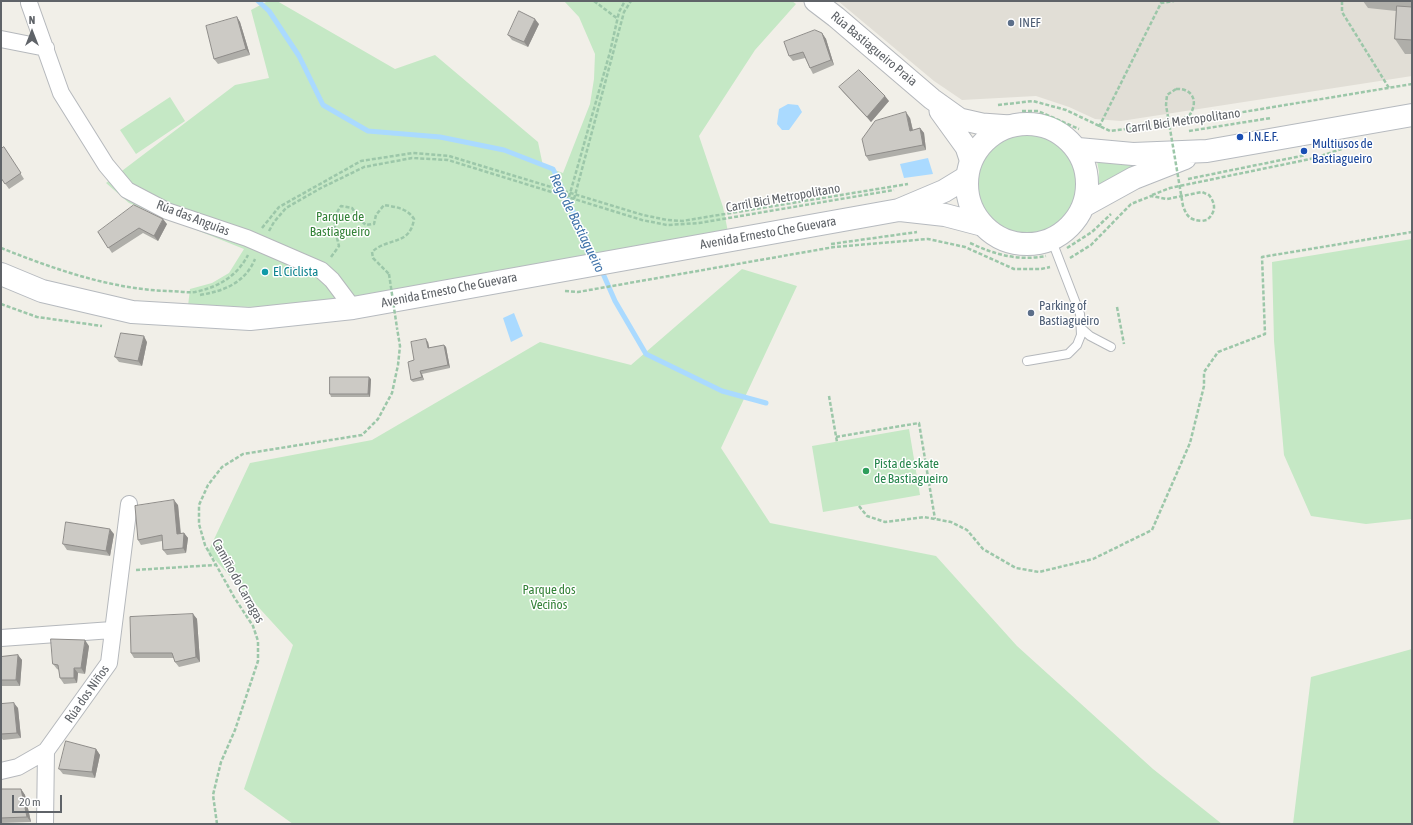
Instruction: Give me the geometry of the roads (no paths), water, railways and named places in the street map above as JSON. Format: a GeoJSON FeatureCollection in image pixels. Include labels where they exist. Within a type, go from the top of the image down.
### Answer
{"type":"FeatureCollection","features":[{"type":"Feature","properties":{"kind":"main road"},"geometry":{"type":"LineString","coordinates":[[1207,151],[1134,178],[1085,205],[1060,235],[1052,241],[1029,244],[998,237],[983,226],[971,206],[969,169],[981,144],[1013,119],[1040,124],[1064,135],[1133,154],[1207,151],[1412,115]]}},
{"type":"Feature","properties":{"kind":"main road"},"geometry":{"type":"LineString","coordinates":[[1081,140],[1088,178],[1085,205]]}},
{"type":"Feature","properties":{"kind":"main road","name":"Avenida Ernesto Che Guevara"},"geometry":{"type":"LineString","coordinates":[[1,274],[42,291],[132,312],[250,319],[353,308],[899,210],[944,191],[969,169]]}},
{"type":"Feature","properties":{"kind":"main road","name":"Avenida Ernesto Che Guevara"},"geometry":{"type":"LineString","coordinates":[[899,210],[945,215],[983,226]]}},
{"type":"Feature","properties":{"kind":"street","name":"Rúa Bastiagueiro Praia"},"geometry":{"type":"LineString","coordinates":[[815,1],[836,16],[932,99]]}},
{"type":"Feature","properties":{"kind":"street","name":"Rúa das Anguías"},"geometry":{"type":"LineString","coordinates":[[29,3],[61,93],[106,165],[127,190],[167,211],[257,243],[321,270],[332,280],[353,308]]}},
{"type":"Feature","properties":{"kind":"street"},"geometry":{"type":"LineString","coordinates":[[1,39],[46,48]]}},
{"type":"Feature","properties":{"kind":"street"},"geometry":{"type":"LineString","coordinates":[[932,99],[960,119],[982,124],[1013,119]]}},
{"type":"Feature","properties":{"kind":"street"},"geometry":{"type":"LineString","coordinates":[[932,99],[966,147],[969,169]]}},
{"type":"Feature","properties":{"kind":"street","name":"Rúa dos Niños"},"geometry":{"type":"LineString","coordinates":[[1,771],[18,767],[46,751],[109,663],[129,504]]}},
{"type":"Feature","properties":{"kind":"street"},"geometry":{"type":"LineString","coordinates":[[1,638],[112,630]]}},
{"type":"Feature","properties":{"kind":"street"},"geometry":{"type":"LineString","coordinates":[[45,824],[46,751]]}},
{"type":"Feature","properties":{"kind":"lane"},"geometry":{"type":"LineString","coordinates":[[1026,361],[1068,354],[1078,345],[1081,328],[1080,314],[1052,241]]}},
{"type":"Feature","properties":{"kind":"lane"},"geometry":{"type":"LineString","coordinates":[[1081,328],[1090,336],[1111,347]]}},
{"type":"Feature","properties":{"kind":"water"},"geometry":{"type":"Polygon","coordinates":[[[788,104],[798,105],[802,112],[789,130],[782,130],[777,124],[779,109],[788,104]]]}},
{"type":"Feature","properties":{"kind":"water"},"geometry":{"type":"Polygon","coordinates":[[[928,158],[933,174],[904,178],[900,164],[928,158]]]}},
{"type":"Feature","properties":{"kind":"water"},"geometry":{"type":"Polygon","coordinates":[[[514,313],[523,336],[511,342],[503,318],[514,313]]]}},
{"type":"Feature","properties":{"kind":"waterway","name":"Rego de Bastiagueiro"},"geometry":{"type":"LineString","coordinates":[[258,1],[269,11],[299,56],[323,105],[368,131],[440,137],[504,150],[553,169],[596,260]]}},
{"type":"Feature","properties":{"kind":"waterway","name":"Rego de Bastiagueiro"},"geometry":{"type":"LineString","coordinates":[[601,269],[615,301],[646,354],[722,391],[766,403]]}},
{"type":"Feature","properties":{"kind":"place","name":"INEF"},"geometry":{"type":"Point","coordinates":[1011,23]}},
{"type":"Feature","properties":{"kind":"place","name":"I.N.E.F."},"geometry":{"type":"Point","coordinates":[1240,137]}},
{"type":"Feature","properties":{"kind":"place","name":"Multiusos de Bastiagueiro"},"geometry":{"type":"Point","coordinates":[1304,151]}},
{"type":"Feature","properties":{"kind":"place","name":"El Ciclista"},"geometry":{"type":"Point","coordinates":[265,272]}},
{"type":"Feature","properties":{"kind":"place","name":"Parking of Bastiagueiro"},"geometry":{"type":"Point","coordinates":[1031,313]}},
{"type":"Feature","properties":{"kind":"place","name":"Pista de skate de Bastiagueiro"},"geometry":{"type":"Point","coordinates":[866,471]}},
{"type":"Feature","properties":{"kind":"park label","name":"Parque de Bastiagueiro"},"geometry":{"type":"Point","coordinates":[340,224]}},
{"type":"Feature","properties":{"kind":"park label","name":"Parque dos Veciños"},"geometry":{"type":"Point","coordinates":[549,598]}}]}
